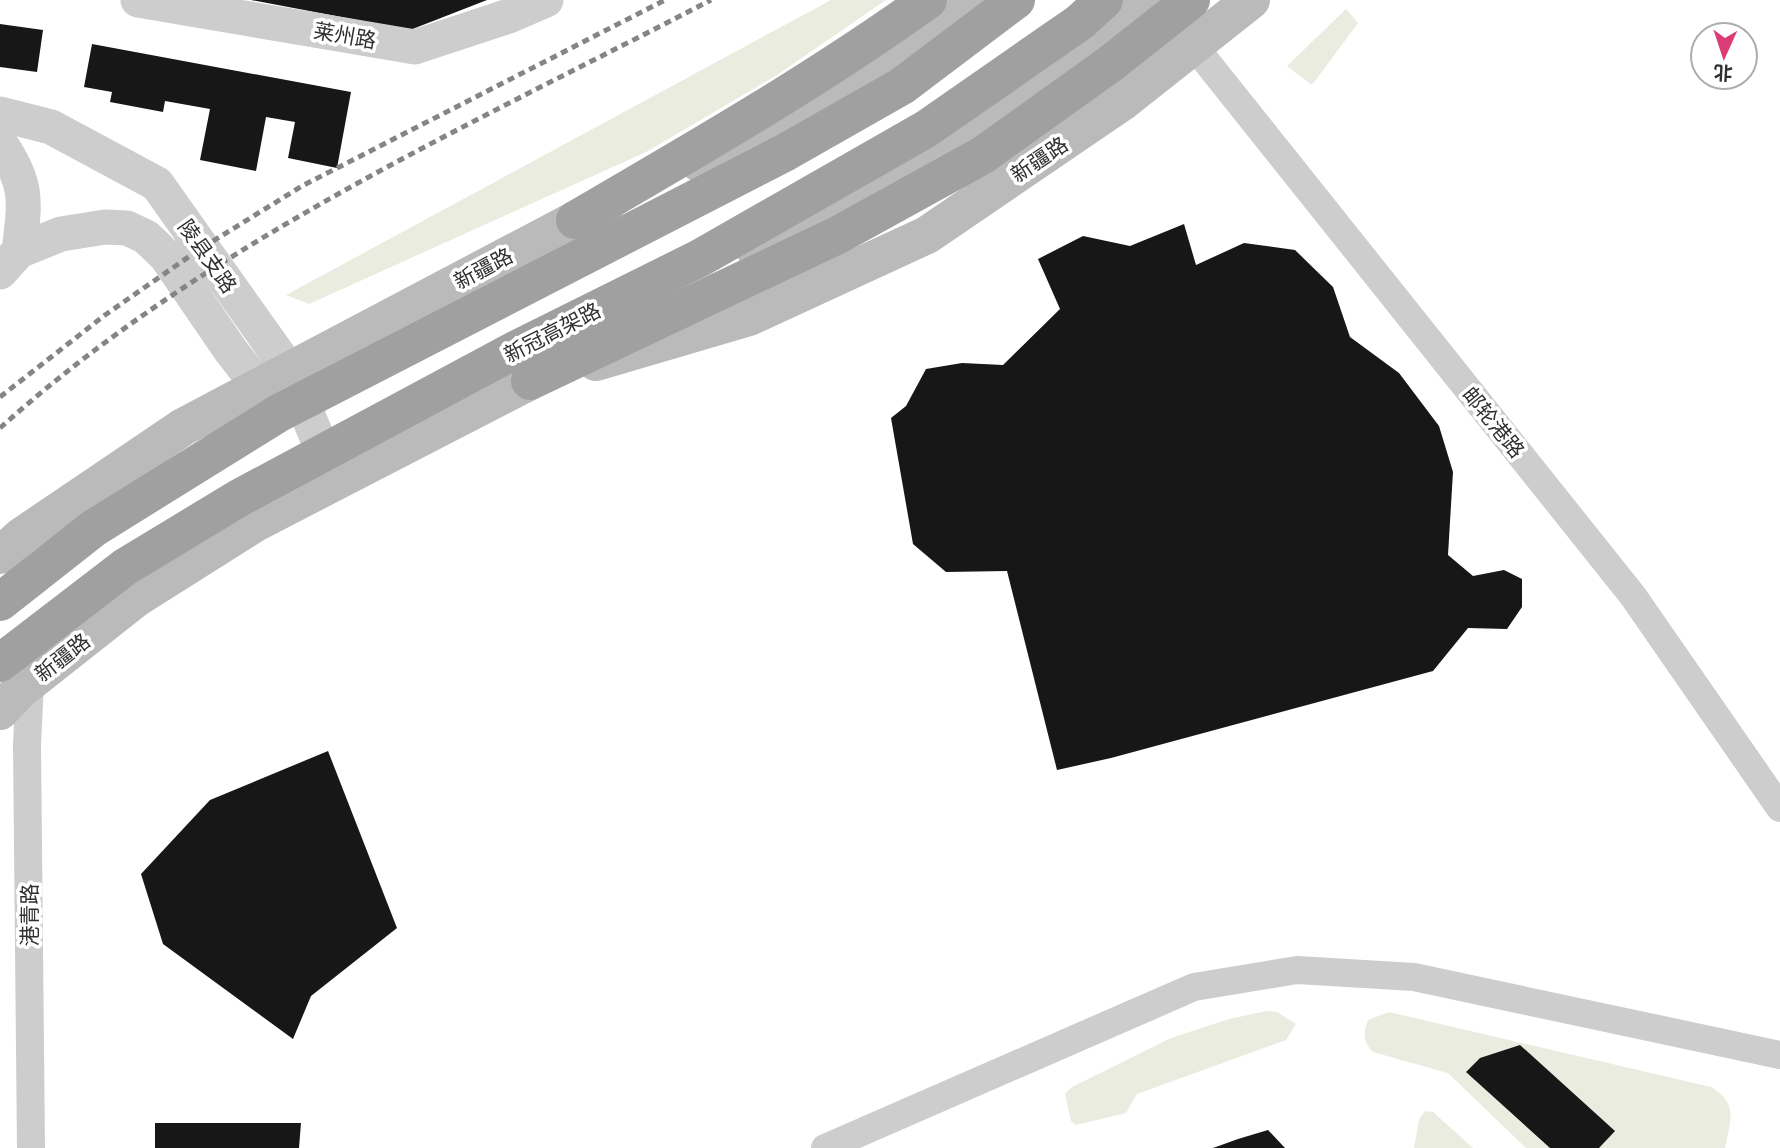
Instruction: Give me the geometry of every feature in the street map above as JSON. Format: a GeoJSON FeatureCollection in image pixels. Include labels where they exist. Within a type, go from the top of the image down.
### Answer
{"type":"FeatureCollection","features":[{"type":"Feature","properties":{"kind":"highway"},"geometry":{"type":"LineString","coordinates":[[575,220],[735,127],[860,49],[928,0]]}},
{"type":"Feature","properties":{"kind":"highway"},"geometry":{"type":"LineString","coordinates":[[0,602],[94,528],[279,413],[786,152],[902,86],[1016,0]]}},
{"type":"Feature","properties":{"kind":"highway","name":"新冠高架路"},"geometry":{"type":"LineString","coordinates":[[15,672],[125,567],[239,498],[515,350],[700,258],[926,129],[1080,22],[1104,0]]}},
{"type":"Feature","properties":{"kind":"highway"},"geometry":{"type":"LineString","coordinates":[[530,381],[838,235],[984,155],[1110,64],[1191,0]]}},
{"type":"Feature","properties":{"kind":"main road","name":"新疆路"},"geometry":{"type":"LineString","coordinates":[[0,555],[22,536],[183,427],[575,220],[816,110],[976,0]]}},
{"type":"Feature","properties":{"kind":"main road","name":"新疆路"},"geometry":{"type":"LineString","coordinates":[[0,711],[15,672],[257,522],[530,381],[686,284],[874,183],[1008,102],[1104,36],[1145,0]]}},
{"type":"Feature","properties":{"kind":"main road","name":"新疆路"},"geometry":{"type":"LineString","coordinates":[[530,381],[749,317],[927,235],[1122,102],[1251,0]]}},
{"type":"Feature","properties":{"kind":"street","name":"莱州路"},"geometry":{"type":"LineString","coordinates":[[138,0],[415,47],[509,16],[546,0]]}},
{"type":"Feature","properties":{"kind":"street","name":"邮轮港路"},"geometry":{"type":"LineString","coordinates":[[1194,46],[1633,596],[1780,808]]}},
{"type":"Feature","properties":{"kind":"street","name":"陵县支路"},"geometry":{"type":"LineString","coordinates":[[0,114],[51,127],[157,184],[273,379]]}},
{"type":"Feature","properties":{"kind":"street"},"geometry":{"type":"LineString","coordinates":[[0,143],[16,166],[24,193],[10,261]]}},
{"type":"Feature","properties":{"kind":"street"},"geometry":{"type":"LineString","coordinates":[[10,261],[61,234],[104,227],[127,229],[146,237],[166,256],[273,379],[335,482]]}},
{"type":"Feature","properties":{"kind":"street","name":"港青路"},"geometry":{"type":"LineString","coordinates":[[15,672],[27,745],[31,1148]]}},
{"type":"Feature","properties":{"kind":"street"},"geometry":{"type":"LineString","coordinates":[[825,1148],[1194,986],[1297,970],[1415,976],[1780,1055]]}},
{"type":"Feature","properties":{"kind":"shaded area"},"geometry":{"type":"Polygon","coordinates":[[[831,0],[886,0],[777,75],[646,152],[309,304],[286,295],[831,0]]]}},
{"type":"Feature","properties":{"kind":"shaded area"},"geometry":{"type":"Polygon","coordinates":[[[1346,9],[1358,23],[1312,85],[1287,66],[1346,9]]]}},
{"type":"Feature","properties":{"kind":"shaded area"},"geometry":{"type":"Polygon","coordinates":[[[1267,1011],[1277,1012],[1296,1024],[1286,1040],[1137,1094],[1126,1113],[1076,1125],[1071,1121],[1065,1094],[1072,1087],[1171,1038],[1229,1019],[1267,1011]]]}},
{"type":"Feature","properties":{"kind":"shaded area"},"geometry":{"type":"Polygon","coordinates":[[[1389,1012],[1711,1087],[1720,1093],[1729,1106],[1730,1121],[1725,1148],[1526,1148],[1448,1073],[1373,1052],[1365,1037],[1368,1020],[1389,1012]]]}},
{"type":"Feature","properties":{"kind":"shaded area"},"geometry":{"type":"Polygon","coordinates":[[[1425,1111],[1433,1112],[1473,1148],[1414,1148],[1419,1120],[1425,1111]]]}},
{"type":"Feature","properties":{"kind":"building"},"geometry":{"type":"Polygon","coordinates":[[[251,0],[487,0],[410,30],[251,0]]]}},
{"type":"Feature","properties":{"kind":"building"},"geometry":{"type":"Polygon","coordinates":[[[0,24],[43,30],[37,72],[0,67],[0,24]]]}},
{"type":"Feature","properties":{"kind":"building"},"geometry":{"type":"Polygon","coordinates":[[[92,44],[351,92],[337,168],[288,158],[295,122],[266,117],[256,171],[200,160],[210,109],[165,101],[163,112],[110,102],[112,92],[84,87],[92,44]]]}},
{"type":"Feature","properties":{"kind":"building"},"geometry":{"type":"Polygon","coordinates":[[[1184,224],[1196,265],[1244,243],[1295,250],[1333,287],[1350,337],[1399,373],[1439,426],[1453,472],[1448,555],[1473,576],[1504,570],[1522,579],[1522,607],[1507,629],[1468,628],[1433,671],[1111,758],[1057,770],[1007,571],[946,572],[913,544],[891,418],[906,406],[926,369],[962,363],[1003,365],[1060,309],[1038,259],[1083,236],[1130,246],[1184,224]]]}},
{"type":"Feature","properties":{"kind":"building"},"geometry":{"type":"Polygon","coordinates":[[[328,751],[397,928],[311,996],[293,1039],[163,944],[141,874],[210,800],[328,751]]]}},
{"type":"Feature","properties":{"kind":"building"},"geometry":{"type":"Polygon","coordinates":[[[1520,1045],[1615,1131],[1599,1148],[1550,1148],[1466,1072],[1480,1058],[1520,1045]]]}},
{"type":"Feature","properties":{"kind":"building"},"geometry":{"type":"Polygon","coordinates":[[[155,1123],[301,1123],[299,1148],[155,1148],[155,1123]]]}},
{"type":"Feature","properties":{"kind":"building"},"geometry":{"type":"Polygon","coordinates":[[[1268,1130],[1285,1148],[1213,1148],[1238,1139],[1268,1130]]]}},
{"type":"Feature","properties":{"kind":"railway"},"geometry":{"type":"LineString","coordinates":[[0,397],[105,315],[197,251],[302,186],[665,0]]}},
{"type":"Feature","properties":{"kind":"railway"},"geometry":{"type":"LineString","coordinates":[[0,428],[80,362],[164,301],[251,245],[433,142],[711,0]]}}]}
